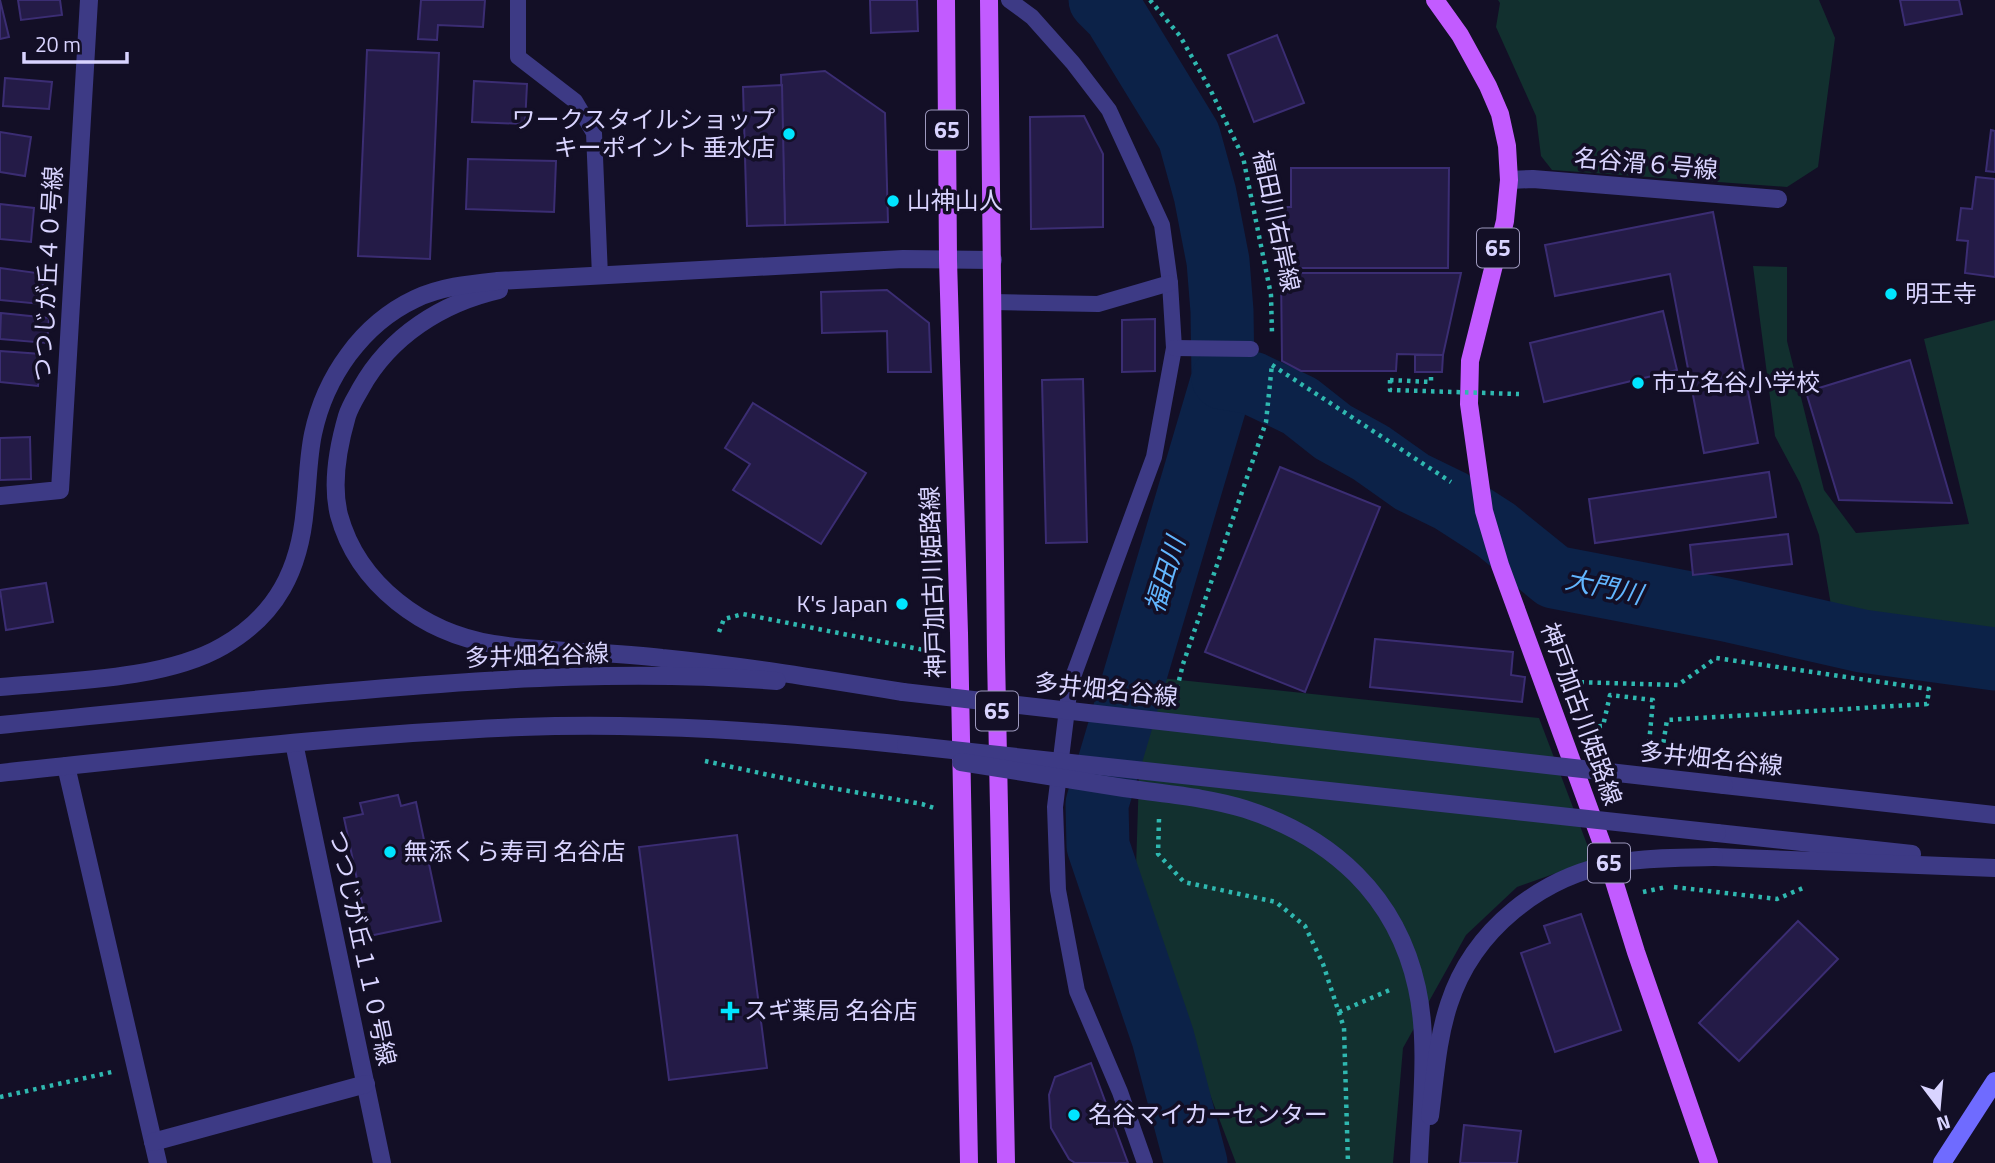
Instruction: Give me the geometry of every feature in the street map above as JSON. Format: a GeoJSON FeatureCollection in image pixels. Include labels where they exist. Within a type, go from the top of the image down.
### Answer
{"type":"FeatureCollection","features":[{"type":"Feature","properties":{"kind":"main road","name":"神戸加古川姫路線"},"geometry":{"type":"LineString","coordinates":[[946,0],[948,260],[959,634],[969,1163]]}},
{"type":"Feature","properties":{"kind":"main road","name":"65"},"geometry":{"type":"LineString","coordinates":[[989,0],[996,656],[1006,1163]]}},
{"type":"Feature","properties":{"kind":"main road","name":"神戸加古川姫路線"},"geometry":{"type":"LineString","coordinates":[[1435,0],[1460,35],[1488,86],[1500,114],[1507,146],[1509,180],[1505,221],[1470,361],[1469,404],[1485,511],[1500,565],[1605,852],[1636,953],[1709,1163]]}},
{"type":"Feature","properties":{"kind":"main road"},"geometry":{"type":"LineString","coordinates":[[1942,1163],[1995,1081]]}},
{"type":"Feature","properties":{"kind":"street","name":"つつじが丘４０号線"},"geometry":{"type":"LineString","coordinates":[[0,496],[60,490],[89,0]]}},
{"type":"Feature","properties":{"kind":"street","name":"名谷滑６号線"},"geometry":{"type":"LineString","coordinates":[[1509,180],[1533,179],[1778,199]]}},
{"type":"Feature","properties":{"kind":"street"},"geometry":{"type":"LineString","coordinates":[[0,687],[132,673],[186,662],[221,647],[249,629],[271,606],[289,579],[296,562],[313,433],[324,398],[338,369],[359,341],[386,315],[416,298],[455,286],[497,281],[903,259],[993,260]]}},
{"type":"Feature","properties":{"kind":"street"},"geometry":{"type":"LineString","coordinates":[[600,276],[517,286],[479,295],[419,324],[390,348],[367,378],[349,411],[338,445],[336,481],[339,514],[351,547],[369,576],[421,619],[453,634],[491,644],[657,657],[764,669],[903,692]]}},
{"type":"Feature","properties":{"kind":"street","name":"多井畑名谷線"},"geometry":{"type":"LineString","coordinates":[[0,725],[303,695],[529,678],[752,680],[903,692],[1995,815]]}},
{"type":"Feature","properties":{"kind":"street"},"geometry":{"type":"LineString","coordinates":[[0,773],[414,732],[537,726],[702,728],[819,736],[1243,808],[1290,826],[1335,855],[1363,880],[1387,911],[1405,947],[1414,978],[1422,1031],[1422,1163]]}},
{"type":"Feature","properties":{"kind":"street","name":"つつじが丘１１０号線"},"geometry":{"type":"LineString","coordinates":[[294,743],[382,1163]]}},
{"type":"Feature","properties":{"kind":"street"},"geometry":{"type":"LineString","coordinates":[[906,750],[1717,833],[1995,866]]}},
{"type":"Feature","properties":{"kind":"street"},"geometry":{"type":"LineString","coordinates":[[66,766],[158,1163]]}},
{"type":"Feature","properties":{"kind":"street"},"geometry":{"type":"LineString","coordinates":[[1422,1163],[1439,1047],[1449,1004],[1464,970],[1485,939],[1511,911],[1542,889],[1577,874],[1616,863],[1660,858],[1714,857],[1995,866]]}},
{"type":"Feature","properties":{"kind":"street"},"geometry":{"type":"LineString","coordinates":[[153,1142],[366,1084]]}},
{"type":"Feature","properties":{"kind":"lane"},"geometry":{"type":"LineString","coordinates":[[518,0],[518,57],[575,102],[594,133],[600,276]]}},
{"type":"Feature","properties":{"kind":"lane"},"geometry":{"type":"LineString","coordinates":[[1009,0],[1032,17],[1073,63],[1109,110],[1162,225],[1170,283],[1174,348],[1154,457],[1070,685],[1055,807],[1058,890],[1077,991],[1120,1091],[1145,1163]]}},
{"type":"Feature","properties":{"kind":"lane"},"geometry":{"type":"LineString","coordinates":[[993,302],[1098,304],[1170,283]]}},
{"type":"Feature","properties":{"kind":"lane"},"geometry":{"type":"LineString","coordinates":[[1174,348],[1251,349]]}},
{"type":"Feature","properties":{"kind":"path","name":"福田川右岸線"},"geometry":{"type":"LineString","coordinates":[[1150,0],[1180,36],[1210,89],[1243,158],[1271,295],[1272,337]]}},
{"type":"Feature","properties":{"kind":"path"},"geometry":{"type":"LineString","coordinates":[[1272,364],[1451,482]]}},
{"type":"Feature","properties":{"kind":"path"},"geometry":{"type":"LineString","coordinates":[[1431,372],[1431,382],[1390,380],[1390,390],[1519,394]]}},
{"type":"Feature","properties":{"kind":"path"},"geometry":{"type":"LineString","coordinates":[[1173,704],[1183,664],[1266,422],[1271,377]]}},
{"type":"Feature","properties":{"kind":"path"},"geometry":{"type":"LineString","coordinates":[[719,632],[724,620],[743,614],[938,653]]}},
{"type":"Feature","properties":{"kind":"path"},"geometry":{"type":"LineString","coordinates":[[1572,682],[1678,685],[1716,658],[1929,690],[1927,704],[1667,720],[1663,745]]}},
{"type":"Feature","properties":{"kind":"path"},"geometry":{"type":"LineString","coordinates":[[1590,727],[1603,726],[1610,695],[1653,700],[1649,744]]}},
{"type":"Feature","properties":{"kind":"path"},"geometry":{"type":"LineString","coordinates":[[705,761],[815,785],[922,804],[942,811]]}},
{"type":"Feature","properties":{"kind":"path"},"geometry":{"type":"LineString","coordinates":[[1159,813],[1158,854],[1184,882],[1276,902],[1305,926],[1323,964],[1344,1028],[1348,1163]]}},
{"type":"Feature","properties":{"kind":"path"},"geometry":{"type":"LineString","coordinates":[[1639,892],[1669,886],[1777,899],[1803,888]]}},
{"type":"Feature","properties":{"kind":"path"},"geometry":{"type":"LineString","coordinates":[[0,1097],[135,1067]]}},
{"type":"Feature","properties":{"kind":"green space"},"geometry":{"type":"Polygon","coordinates":[[[1498,0],[1819,0],[1835,38],[1818,167],[1787,187],[1552,170],[1541,156],[1536,116],[1496,27],[1500,3],[1498,0]]]}},
{"type":"Feature","properties":{"kind":"green space"},"geometry":{"type":"Polygon","coordinates":[[[1753,266],[1787,267],[1787,341],[1824,490],[1856,533],[1969,524],[1924,339],[1995,320],[1995,638],[1831,605],[1819,535],[1800,483],[1775,436],[1753,266]]]}},
{"type":"Feature","properties":{"kind":"green space"},"geometry":{"type":"Polygon","coordinates":[[[1151,677],[1539,718],[1593,860],[1517,887],[1466,935],[1403,1048],[1393,1163],[1236,1163],[1144,921],[1136,868],[1140,746],[1151,677]]]}},
{"type":"Feature","properties":{"kind":"building"},"geometry":{"type":"Polygon","coordinates":[[[0,0],[9,37],[0,39],[0,0]]]}},
{"type":"Feature","properties":{"kind":"building"},"geometry":{"type":"Polygon","coordinates":[[[18,0],[60,0],[62,15],[21,20],[18,0]]]}},
{"type":"Feature","properties":{"kind":"building"},"geometry":{"type":"Polygon","coordinates":[[[421,0],[485,0],[483,27],[438,25],[437,40],[418,39],[421,0]]]}},
{"type":"Feature","properties":{"kind":"building"},"geometry":{"type":"Polygon","coordinates":[[[870,0],[917,0],[918,31],[871,33],[870,0]]]}},
{"type":"Feature","properties":{"kind":"building"},"geometry":{"type":"Polygon","coordinates":[[[1900,0],[1959,0],[1962,14],[1905,25],[1900,0]]]}},
{"type":"Feature","properties":{"kind":"building"},"geometry":{"type":"Polygon","coordinates":[[[1277,35],[1304,103],[1254,122],[1228,55],[1277,35]]]}},
{"type":"Feature","properties":{"kind":"building"},"geometry":{"type":"Polygon","coordinates":[[[367,50],[439,53],[430,259],[358,256],[367,50]]]}},
{"type":"Feature","properties":{"kind":"building"},"geometry":{"type":"Polygon","coordinates":[[[825,71],[885,113],[888,222],[785,225],[781,75],[825,71]]]}},
{"type":"Feature","properties":{"kind":"building"},"geometry":{"type":"Polygon","coordinates":[[[5,78],[52,82],[49,109],[3,106],[5,78]]]}},
{"type":"Feature","properties":{"kind":"building"},"geometry":{"type":"Polygon","coordinates":[[[474,81],[527,84],[525,124],[472,122],[474,81]]]}},
{"type":"Feature","properties":{"kind":"building"},"geometry":{"type":"Polygon","coordinates":[[[782,85],[785,225],[747,226],[743,87],[782,85]]]}},
{"type":"Feature","properties":{"kind":"building"},"geometry":{"type":"Polygon","coordinates":[[[1084,116],[1103,154],[1103,227],[1031,229],[1030,117],[1084,116]]]}},
{"type":"Feature","properties":{"kind":"building"},"geometry":{"type":"Polygon","coordinates":[[[1991,130],[1995,131],[1995,172],[1986,171],[1991,130]]]}},
{"type":"Feature","properties":{"kind":"building"},"geometry":{"type":"Polygon","coordinates":[[[0,132],[31,137],[25,176],[0,172],[0,132]]]}},
{"type":"Feature","properties":{"kind":"building"},"geometry":{"type":"Polygon","coordinates":[[[468,159],[556,161],[554,212],[466,209],[468,159]]]}},
{"type":"Feature","properties":{"kind":"building"},"geometry":{"type":"Polygon","coordinates":[[[1291,168],[1449,168],[1448,268],[1293,268],[1293,243],[1281,243],[1282,207],[1291,207],[1291,168]]]}},
{"type":"Feature","properties":{"kind":"building"},"geometry":{"type":"Polygon","coordinates":[[[1976,177],[1995,179],[1995,277],[1965,273],[1968,241],[1957,240],[1961,208],[1972,209],[1976,177]]]}},
{"type":"Feature","properties":{"kind":"building"},"geometry":{"type":"Polygon","coordinates":[[[0,204],[34,208],[31,242],[0,239],[0,204]]]}},
{"type":"Feature","properties":{"kind":"building"},"geometry":{"type":"Polygon","coordinates":[[[1713,212],[1758,443],[1704,453],[1670,274],[1555,296],[1545,245],[1713,212]]]}},
{"type":"Feature","properties":{"kind":"building"},"geometry":{"type":"Polygon","coordinates":[[[0,268],[44,274],[41,304],[0,300],[0,268]]]}},
{"type":"Feature","properties":{"kind":"building"},"geometry":{"type":"Polygon","coordinates":[[[1281,273],[1461,273],[1443,355],[1397,354],[1396,371],[1301,371],[1282,361],[1281,273]]]}},
{"type":"Feature","properties":{"kind":"building"},"geometry":{"type":"Polygon","coordinates":[[[887,290],[929,323],[931,372],[888,372],[887,331],[822,333],[821,292],[887,290]]]}},
{"type":"Feature","properties":{"kind":"building"},"geometry":{"type":"Polygon","coordinates":[[[1663,311],[1677,370],[1544,402],[1530,343],[1663,311]]]}},
{"type":"Feature","properties":{"kind":"building"},"geometry":{"type":"Polygon","coordinates":[[[1,313],[49,318],[47,343],[0,339],[1,313]]]}},
{"type":"Feature","properties":{"kind":"building"},"geometry":{"type":"Polygon","coordinates":[[[1155,319],[1155,371],[1122,372],[1122,320],[1155,319]]]}},
{"type":"Feature","properties":{"kind":"building"},"geometry":{"type":"Polygon","coordinates":[[[0,351],[41,354],[38,386],[0,382],[0,351]]]}},
{"type":"Feature","properties":{"kind":"building"},"geometry":{"type":"Polygon","coordinates":[[[1415,355],[1443,355],[1442,372],[1415,372],[1415,355]]]}},
{"type":"Feature","properties":{"kind":"building"},"geometry":{"type":"Polygon","coordinates":[[[1910,360],[1952,503],[1839,500],[1806,392],[1910,360]]]}},
{"type":"Feature","properties":{"kind":"building"},"geometry":{"type":"Polygon","coordinates":[[[1083,379],[1087,542],[1046,543],[1042,380],[1083,379]]]}},
{"type":"Feature","properties":{"kind":"building"},"geometry":{"type":"Polygon","coordinates":[[[753,403],[866,473],[821,544],[733,490],[750,464],[725,448],[753,403]]]}},
{"type":"Feature","properties":{"kind":"building"},"geometry":{"type":"Polygon","coordinates":[[[30,437],[31,479],[0,480],[0,438],[30,437]]]}},
{"type":"Feature","properties":{"kind":"building"},"geometry":{"type":"Polygon","coordinates":[[[1280,467],[1380,507],[1305,692],[1205,652],[1280,467]]]}},
{"type":"Feature","properties":{"kind":"building"},"geometry":{"type":"Polygon","coordinates":[[[1769,472],[1776,517],[1595,543],[1589,499],[1769,472]]]}},
{"type":"Feature","properties":{"kind":"building"},"geometry":{"type":"Polygon","coordinates":[[[1788,534],[1792,564],[1693,575],[1690,545],[1788,534]]]}},
{"type":"Feature","properties":{"kind":"building"},"geometry":{"type":"Polygon","coordinates":[[[46,583],[53,622],[6,630],[0,590],[46,583]]]}},
{"type":"Feature","properties":{"kind":"building"},"geometry":{"type":"Polygon","coordinates":[[[1375,639],[1513,652],[1511,675],[1525,677],[1522,702],[1370,687],[1375,639]]]}},
{"type":"Feature","properties":{"kind":"building"},"geometry":{"type":"Polygon","coordinates":[[[398,795],[401,806],[416,802],[441,921],[369,936],[344,818],[363,814],[360,803],[398,795]]]}},
{"type":"Feature","properties":{"kind":"building"},"geometry":{"type":"Polygon","coordinates":[[[737,835],[767,1068],[669,1080],[639,847],[737,835]]]}},
{"type":"Feature","properties":{"kind":"building"},"geometry":{"type":"Polygon","coordinates":[[[1581,914],[1621,1030],[1555,1052],[1521,953],[1550,943],[1544,926],[1581,914]]]}},
{"type":"Feature","properties":{"kind":"building"},"geometry":{"type":"Polygon","coordinates":[[[1798,921],[1838,959],[1739,1061],[1699,1023],[1798,921]]]}},
{"type":"Feature","properties":{"kind":"building"},"geometry":{"type":"Polygon","coordinates":[[[1091,1063],[1128,1163],[1075,1163],[1069,1159],[1051,1128],[1049,1095],[1055,1077],[1091,1063]]]}},
{"type":"Feature","properties":{"kind":"building"},"geometry":{"type":"Polygon","coordinates":[[[1464,1125],[1521,1131],[1517,1163],[1460,1163],[1464,1125]]]}},
{"type":"Feature","properties":{"kind":"waterway","name":"福田川"},"geometry":{"type":"LineString","coordinates":[[1100,0],[1115,15],[1189,136],[1205,194],[1218,261],[1223,378],[1097,804],[1098,846],[1163,1038],[1196,1163]]}},
{"type":"Feature","properties":{"kind":"waterway","name":"大門川"},"geometry":{"type":"LineString","coordinates":[[1223,378],[1252,383],[1300,406],[1333,432],[1371,453],[1412,482],[1451,501],[1496,530],[1554,577],[1726,610],[1862,641],[1995,659]]}},
{"type":"Feature","properties":{"kind":"place","name":"ワークスタイルショップ キーポイント 垂水店"},"geometry":{"type":"Point","coordinates":[789,134]}},
{"type":"Feature","properties":{"kind":"place","name":"山神山人"},"geometry":{"type":"Point","coordinates":[893,201]}},
{"type":"Feature","properties":{"kind":"place","name":"明王寺"},"geometry":{"type":"Point","coordinates":[1891,294]}},
{"type":"Feature","properties":{"kind":"place","name":"市立名谷小学校"},"geometry":{"type":"Point","coordinates":[1638,383]}},
{"type":"Feature","properties":{"kind":"place","name":"K's Japan"},"geometry":{"type":"Point","coordinates":[902,604]}},
{"type":"Feature","properties":{"kind":"place","name":"無添くら寿司 名谷店"},"geometry":{"type":"Point","coordinates":[390,852]}},
{"type":"Feature","properties":{"kind":"place","name":"スギ薬局 名谷店"},"geometry":{"type":"Point","coordinates":[730,1011]}},
{"type":"Feature","properties":{"kind":"place","name":"名谷マイカーセンター"},"geometry":{"type":"Point","coordinates":[1074,1115]}}]}
